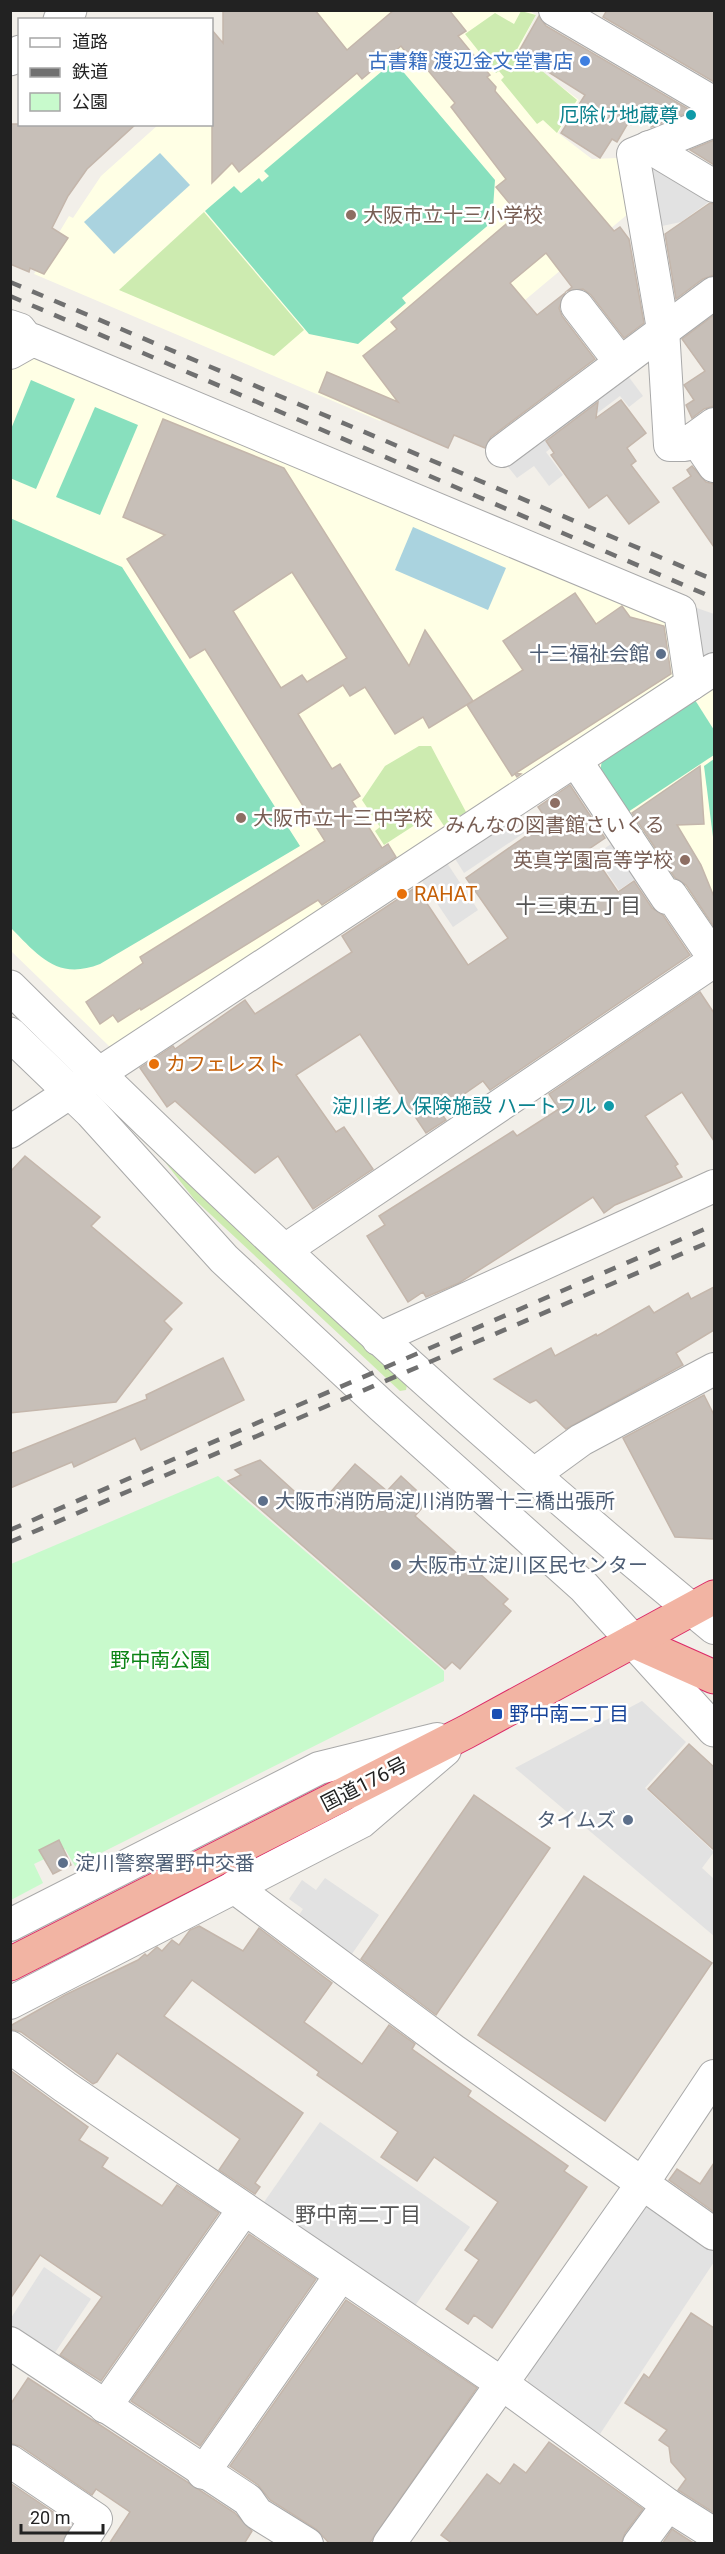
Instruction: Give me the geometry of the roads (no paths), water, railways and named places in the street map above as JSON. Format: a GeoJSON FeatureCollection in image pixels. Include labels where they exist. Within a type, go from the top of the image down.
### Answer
{"type":"FeatureCollection","features":[{"type":"Feature","properties":{"kind":"highway","name":"国道176号"},"geometry":{"type":"LineString","coordinates":[[10,1964],[466,1732],[633,1641],[707,1612]]}},
{"type":"Feature","properties":{"kind":"highway"},"geometry":{"type":"LineString","coordinates":[[633,1641],[714,1677]]}},
{"type":"Feature","properties":{"kind":"street"},"geometry":{"type":"LineString","coordinates":[[555,10],[714,103]]}},
{"type":"Feature","properties":{"kind":"street"},"geometry":{"type":"LineString","coordinates":[[714,122],[633,154],[663,329],[670,445],[685,446],[705,431],[714,466]]}},
{"type":"Feature","properties":{"kind":"street"},"geometry":{"type":"LineString","coordinates":[[649,147],[714,186]]}},
{"type":"Feature","properties":{"kind":"street"},"geometry":{"type":"LineString","coordinates":[[502,451],[714,293]]}},
{"type":"Feature","properties":{"kind":"street"},"geometry":{"type":"LineString","coordinates":[[577,306],[620,362]]}},
{"type":"Feature","properties":{"kind":"street"},"geometry":{"type":"LineString","coordinates":[[10,1132],[703,677],[680,611],[18,339]]}},
{"type":"Feature","properties":{"kind":"street"},"geometry":{"type":"LineString","coordinates":[[285,1250],[714,963],[671,895],[667,898],[576,761]]}},
{"type":"Feature","properties":{"kind":"street"},"geometry":{"type":"LineString","coordinates":[[10,987],[378,1339],[533,1475],[707,1612]]}},
{"type":"Feature","properties":{"kind":"street"},"geometry":{"type":"LineString","coordinates":[[10,1034],[72,1092],[224,1259],[382,1406],[584,1587],[714,1730]]}},
{"type":"Feature","properties":{"kind":"street"},"geometry":{"type":"LineString","coordinates":[[378,1339],[714,1186]]}},
{"type":"Feature","properties":{"kind":"street"},"geometry":{"type":"LineString","coordinates":[[533,1475],[581,1440],[714,1369]]}},
{"type":"Feature","properties":{"kind":"street"},"geometry":{"type":"LineString","coordinates":[[10,2003],[361,1822],[466,1732]]}},
{"type":"Feature","properties":{"kind":"street"},"geometry":{"type":"LineString","coordinates":[[10,1925],[319,1768],[466,1732]]}},
{"type":"Feature","properties":{"kind":"street"},"geometry":{"type":"LineString","coordinates":[[234,1887],[453,2050],[714,2234]]}},
{"type":"Feature","properties":{"kind":"street"},"geometry":{"type":"LineString","coordinates":[[10,2047],[65,2087],[501,2384],[668,2505],[714,2534]]}},
{"type":"Feature","properties":{"kind":"street"},"geometry":{"type":"LineString","coordinates":[[398,2541],[501,2384],[642,2184],[714,2076]]}},
{"type":"Feature","properties":{"kind":"street"},"geometry":{"type":"LineString","coordinates":[[105,2407],[244,2209]]}},
{"type":"Feature","properties":{"kind":"street"},"geometry":{"type":"LineString","coordinates":[[203,2473],[342,2275]]}},
{"type":"Feature","properties":{"kind":"street"},"geometry":{"type":"LineString","coordinates":[[15,2355],[105,2407],[203,2473],[248,2500],[257,2513],[307,2544]]}},
{"type":"Feature","properties":{"kind":"street"},"geometry":{"type":"LineString","coordinates":[[10,2461],[96,2518],[80,2544]]}},
{"type":"Feature","properties":{"kind":"street"},"geometry":{"type":"LineString","coordinates":[[639,2544],[668,2505]]}},
{"type":"Feature","properties":{"kind":"water"},"geometry":{"type":"Polygon","coordinates":[[[160,153],[190,185],[114,254],[84,222],[160,153]]]}},
{"type":"Feature","properties":{"kind":"water"},"geometry":{"type":"Polygon","coordinates":[[[413,527],[506,568],[488,610],[395,570],[413,527]]]}},
{"type":"Feature","properties":{"kind":"railway"},"geometry":{"type":"LineString","coordinates":[[10,282],[714,580]]}},
{"type":"Feature","properties":{"kind":"railway"},"geometry":{"type":"LineString","coordinates":[[10,296],[714,598]]}},
{"type":"Feature","properties":{"kind":"railway"},"geometry":{"type":"LineString","coordinates":[[10,1530],[714,1225]]}},
{"type":"Feature","properties":{"kind":"railway"},"geometry":{"type":"LineString","coordinates":[[10,1542],[714,1240]]}},
{"type":"Feature","properties":{"kind":"place","name":"古書籍 渡辺金文堂書店"},"geometry":{"type":"Point","coordinates":[585,61]}},
{"type":"Feature","properties":{"kind":"place","name":"厄除け地蔵尊"},"geometry":{"type":"Point","coordinates":[691,115]}},
{"type":"Feature","properties":{"kind":"place","name":"大阪市立十三小学校"},"geometry":{"type":"Point","coordinates":[351,215]}},
{"type":"Feature","properties":{"kind":"place","name":"十三福祉会館"},"geometry":{"type":"Point","coordinates":[661,654]}},
{"type":"Feature","properties":{"kind":"place","name":"みんなの図書館さいくる"},"geometry":{"type":"Point","coordinates":[555,803]}},
{"type":"Feature","properties":{"kind":"place","name":"大阪市立十三中学校"},"geometry":{"type":"Point","coordinates":[241,818]}},
{"type":"Feature","properties":{"kind":"place","name":"英真学園高等学校"},"geometry":{"type":"Point","coordinates":[685,860]}},
{"type":"Feature","properties":{"kind":"place","name":"RAHAT"},"geometry":{"type":"Point","coordinates":[402,894]}},
{"type":"Feature","properties":{"kind":"place","name":"カフェレスト"},"geometry":{"type":"Point","coordinates":[154,1064]}},
{"type":"Feature","properties":{"kind":"place","name":"淀川老人保険施設 ハートフル"},"geometry":{"type":"Point","coordinates":[609,1106]}},
{"type":"Feature","properties":{"kind":"place","name":"大阪市消防局淀川消防署十三橋出張所"},"geometry":{"type":"Point","coordinates":[263,1501]}},
{"type":"Feature","properties":{"kind":"place","name":"大阪市立淀川区民センター"},"geometry":{"type":"Point","coordinates":[396,1565]}},
{"type":"Feature","properties":{"kind":"place","name":"野中南二丁目"},"geometry":{"type":"Point","coordinates":[497,1714]}},
{"type":"Feature","properties":{"kind":"place","name":"タイムズ"},"geometry":{"type":"Point","coordinates":[628,1820]}},
{"type":"Feature","properties":{"kind":"place","name":"淀川警察署野中交番"},"geometry":{"type":"Point","coordinates":[63,1863]}},
{"type":"Feature","properties":{"kind":"district","name":"十三東五丁目"},"geometry":{"type":"Point","coordinates":[578,906]}},
{"type":"Feature","properties":{"kind":"district","name":"野中南二丁目"},"geometry":{"type":"Point","coordinates":[358,2215]}},
{"type":"Feature","properties":{"kind":"park label","name":"野中南公園"},"geometry":{"type":"Point","coordinates":[160,1660]}}]}
